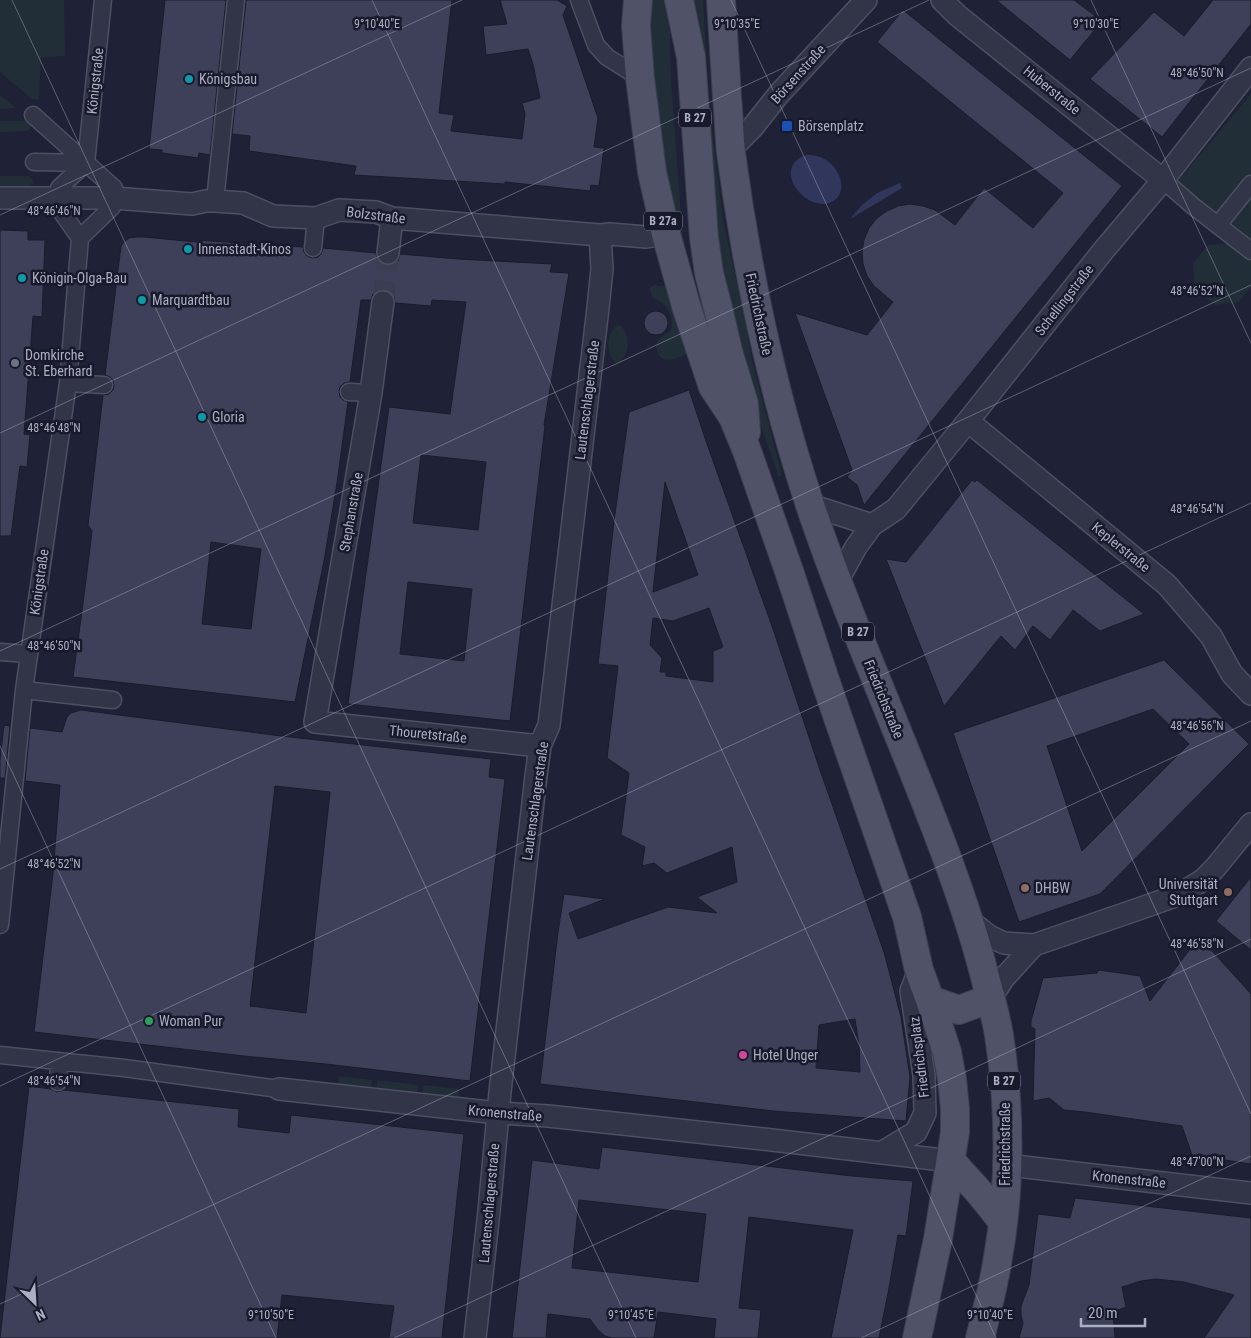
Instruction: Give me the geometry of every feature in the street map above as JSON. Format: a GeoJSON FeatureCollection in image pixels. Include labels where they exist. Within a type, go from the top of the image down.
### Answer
{"type":"FeatureCollection","features":[{"type":"Feature","properties":{"kind":"main road","name":"B 27a"},"geometry":{"type":"LineString","coordinates":[[638,0],[636,26],[640,78],[652,172],[666,234],[687,309],[713,387],[733,417],[747,451]]}},
{"type":"Feature","properties":{"kind":"main road","name":"B 27"},"geometry":{"type":"LineString","coordinates":[[679,0],[691,57],[704,238],[709,273],[728,351],[744,404],[747,451],[907,917],[919,970],[946,1052],[952,1079],[955,1132],[938,1239],[917,1338]]}},
{"type":"Feature","properties":{"kind":"main road","name":"Friedrichstraße"},"geometry":{"type":"LineString","coordinates":[[721,0],[731,149],[748,264],[763,338],[788,433],[810,505],[838,580],[950,862],[991,998],[998,1033],[1005,1087],[1007,1165],[1003,1222],[998,1257],[980,1338]]}},
{"type":"Feature","properties":{"kind":"main road"},"geometry":{"type":"LineString","coordinates":[[930,1000],[959,1010],[991,998]]}},
{"type":"Feature","properties":{"kind":"main road"},"geometry":{"type":"LineString","coordinates":[[951,1161],[1003,1222]]}},
{"type":"Feature","properties":{"kind":"street","name":"Königstraße"},"geometry":{"type":"LineString","coordinates":[[86,163],[103,0]]}},
{"type":"Feature","properties":{"kind":"street"},"geometry":{"type":"LineString","coordinates":[[215,201],[236,0]]}},
{"type":"Feature","properties":{"kind":"street"},"geometry":{"type":"LineString","coordinates":[[579,0],[596,46],[607,58],[640,78]]}},
{"type":"Feature","properties":{"kind":"street","name":"Börsenstraße"},"geometry":{"type":"LineString","coordinates":[[731,149],[866,0]]}},
{"type":"Feature","properties":{"kind":"street","name":"Huberstraße"},"geometry":{"type":"LineString","coordinates":[[942,0],[1163,180]]}},
{"type":"Feature","properties":{"kind":"street","name":"Schellingstraße"},"geometry":{"type":"LineString","coordinates":[[838,580],[856,547],[872,525],[896,509],[1103,251],[1163,180],[1251,68]]}},
{"type":"Feature","properties":{"kind":"street"},"geometry":{"type":"LineString","coordinates":[[33,115],[114,188]]}},
{"type":"Feature","properties":{"kind":"street"},"geometry":{"type":"LineString","coordinates":[[34,162],[86,163]]}},
{"type":"Feature","properties":{"kind":"street"},"geometry":{"type":"LineString","coordinates":[[59,188],[86,163]]}},
{"type":"Feature","properties":{"kind":"street"},"geometry":{"type":"LineString","coordinates":[[1163,180],[1251,252]]}},
{"type":"Feature","properties":{"kind":"street"},"geometry":{"type":"LineString","coordinates":[[1218,225],[1251,184]]}},
{"type":"Feature","properties":{"kind":"street","name":"Bolzstraße"},"geometry":{"type":"LineString","coordinates":[[0,198],[114,198],[192,204],[215,201],[243,203],[273,216],[316,218],[339,210],[376,212],[392,218],[600,235],[646,237],[666,234]]}},
{"type":"Feature","properties":{"kind":"street"},"geometry":{"type":"LineString","coordinates":[[58,207],[80,238],[112,207]]}},
{"type":"Feature","properties":{"kind":"street"},"geometry":{"type":"LineString","coordinates":[[313,248],[316,218]]}},
{"type":"Feature","properties":{"kind":"street"},"geometry":{"type":"LineString","coordinates":[[388,253],[392,218]]}},
{"type":"Feature","properties":{"kind":"street","name":"Lautenschlagerstraße"},"geometry":{"type":"LineString","coordinates":[[475,1338],[498,1113],[540,746],[549,725],[602,269],[600,235]]}},
{"type":"Feature","properties":{"kind":"street","name":"Königstraße"},"geometry":{"type":"LineString","coordinates":[[0,925],[24,690],[68,383],[80,238]]}},
{"type":"Feature","properties":{"kind":"street","name":"Stephanstraße"},"geometry":{"type":"LineString","coordinates":[[315,722],[371,393],[383,302]]}},
{"type":"Feature","properties":{"kind":"street"},"geometry":{"type":"LineString","coordinates":[[68,383],[104,385]]}},
{"type":"Feature","properties":{"kind":"street"},"geometry":{"type":"LineString","coordinates":[[349,392],[371,393]]}},
{"type":"Feature","properties":{"kind":"street","name":"Keplerstraße"},"geometry":{"type":"LineString","coordinates":[[968,421],[1167,585],[1211,636],[1232,674],[1251,694]]}},
{"type":"Feature","properties":{"kind":"street"},"geometry":{"type":"LineString","coordinates":[[810,505],[872,525]]}},
{"type":"Feature","properties":{"kind":"street"},"geometry":{"type":"LineString","coordinates":[[0,652],[29,654]]}},
{"type":"Feature","properties":{"kind":"street"},"geometry":{"type":"LineString","coordinates":[[24,690],[113,700]]}},
{"type":"Feature","properties":{"kind":"street","name":"Thouretstraße"},"geometry":{"type":"LineString","coordinates":[[315,722],[540,746]]}},
{"type":"Feature","properties":{"kind":"street"},"geometry":{"type":"LineString","coordinates":[[969,920],[989,936],[1004,943],[1034,945],[1150,905],[1188,889],[1203,880],[1215,868],[1251,824]]}},
{"type":"Feature","properties":{"kind":"street"},"geometry":{"type":"LineString","coordinates":[[991,998],[1003,980],[1034,945]]}},
{"type":"Feature","properties":{"kind":"street","name":"Friedrichsplatz"},"geometry":{"type":"LineString","coordinates":[[881,1153],[916,1132],[925,1113],[924,1076],[910,991],[919,970]]}},
{"type":"Feature","properties":{"kind":"street","name":"Kronenstraße"},"geometry":{"type":"LineString","coordinates":[[0,1054],[143,1070],[279,1089],[498,1113],[558,1117],[951,1161]]}},
{"type":"Feature","properties":{"kind":"street"},"geometry":{"type":"LineString","coordinates":[[58,1082],[59,1061]]}},
{"type":"Feature","properties":{"kind":"street","name":"Kronenstraße"},"geometry":{"type":"LineString","coordinates":[[1007,1165],[1251,1192]]}},
{"type":"Feature","properties":{"kind":"shaded area"},"geometry":{"type":"Polygon","coordinates":[[[0,0],[64,0],[65,56],[41,57],[39,100],[32,99],[0,72],[0,0]]]}},
{"type":"Feature","properties":{"kind":"shaded area"},"geometry":{"type":"Polygon","coordinates":[[[652,0],[669,0],[671,80],[683,243],[667,185],[658,134],[651,58],[652,0]]]}},
{"type":"Feature","properties":{"kind":"shaded area"},"geometry":{"type":"Polygon","coordinates":[[[691,0],[703,0],[708,87],[702,84],[691,0]]]}},
{"type":"Feature","properties":{"kind":"shaded area"},"geometry":{"type":"Polygon","coordinates":[[[1251,94],[1251,287],[1239,302],[1215,305],[1195,289],[1193,264],[1208,245],[1232,243],[1171,190],[1251,94]]]}},
{"type":"Feature","properties":{"kind":"shaded area"},"geometry":{"type":"Polygon","coordinates":[[[0,95],[16,108],[0,109],[0,95]]]}},
{"type":"Feature","properties":{"kind":"shaded area"},"geometry":{"type":"Polygon","coordinates":[[[710,114],[723,220],[752,361],[782,475],[779,477],[751,399],[714,257],[703,116],[710,114]]]}},
{"type":"Feature","properties":{"kind":"shaded area"},"geometry":{"type":"Polygon","coordinates":[[[0,121],[28,121],[31,127],[27,131],[0,132],[0,121]]]}},
{"type":"Feature","properties":{"kind":"shaded area"},"geometry":{"type":"Polygon","coordinates":[[[0,176],[29,176],[32,178],[33,183],[28,187],[0,187],[0,176]]]}},
{"type":"Feature","properties":{"kind":"shaded area"},"geometry":{"type":"Polygon","coordinates":[[[667,282],[690,353],[671,360],[662,359],[659,356],[656,344],[671,329],[672,321],[666,307],[652,297],[650,290],[655,284],[664,286],[667,282]]]}},
{"type":"Feature","properties":{"kind":"shaded area"},"geometry":{"type":"Polygon","coordinates":[[[619,325],[626,333],[628,345],[625,356],[617,363],[610,355],[608,343],[611,332],[619,325]]]}},
{"type":"Feature","properties":{"kind":"shaded area"},"geometry":{"type":"Polygon","coordinates":[[[339,1076],[372,1080],[371,1090],[338,1087],[339,1076]]]}},
{"type":"Feature","properties":{"kind":"shaded area"},"geometry":{"type":"Polygon","coordinates":[[[377,1080],[418,1085],[417,1096],[376,1091],[377,1080]]]}},
{"type":"Feature","properties":{"kind":"shaded area"},"geometry":{"type":"Polygon","coordinates":[[[423,1085],[459,1089],[458,1100],[422,1096],[423,1085]]]}},
{"type":"Feature","properties":{"kind":"water"},"geometry":{"type":"Polygon","coordinates":[[[807,155],[821,158],[830,163],[838,173],[841,189],[836,199],[827,203],[817,203],[800,193],[794,185],[791,176],[792,167],[798,159],[807,155]]]}},
{"type":"Feature","properties":{"kind":"water"},"geometry":{"type":"Polygon","coordinates":[[[900,183],[902,188],[850,219],[862,205],[877,193],[900,183]]]}},
{"type":"Feature","properties":{"kind":"building","name":"Königsbau"},"geometry":{"type":"Polygon","coordinates":[[[165,0],[226,0],[210,155],[199,153],[198,158],[162,153],[162,150],[149,149],[165,0]]]}},
{"type":"Feature","properties":{"kind":"building"},"geometry":{"type":"Polygon","coordinates":[[[246,0],[452,0],[439,113],[454,115],[451,131],[522,139],[525,114],[522,103],[540,98],[528,49],[486,55],[483,26],[507,24],[500,0],[557,0],[567,6],[563,15],[598,118],[594,147],[604,148],[599,186],[591,185],[590,191],[505,182],[505,184],[354,175],[356,166],[249,151],[250,136],[232,134],[246,0]]]}},
{"type":"Feature","properties":{"kind":"building"},"geometry":{"type":"Polygon","coordinates":[[[996,0],[1074,0],[1102,21],[1070,60],[996,0]]]}},
{"type":"Feature","properties":{"kind":"building"},"geometry":{"type":"Polygon","coordinates":[[[1213,0],[1251,0],[1251,24],[1162,137],[1090,79],[1154,12],[1184,36],[1213,0]]]}},
{"type":"Feature","properties":{"kind":"building"},"geometry":{"type":"Polygon","coordinates":[[[903,10],[1122,186],[864,505],[857,485],[847,477],[852,470],[795,313],[867,335],[893,302],[874,286],[867,276],[862,252],[864,240],[869,228],[877,218],[898,206],[910,204],[935,210],[955,225],[984,188],[1033,228],[1063,193],[877,42],[903,10]]]}},
{"type":"Feature","properties":{"kind":"building"},"geometry":{"type":"Polygon","coordinates":[[[0,230],[28,231],[28,240],[45,240],[42,317],[33,316],[24,434],[30,435],[27,467],[20,466],[11,536],[0,536],[0,230]]]}},
{"type":"Feature","properties":{"kind":"building"},"geometry":{"type":"Polygon","coordinates":[[[144,237],[196,242],[196,240],[303,247],[307,256],[312,258],[318,257],[323,248],[376,253],[380,263],[387,265],[393,265],[398,261],[400,254],[552,264],[550,272],[569,273],[544,425],[510,721],[348,704],[389,407],[450,414],[466,302],[432,300],[431,306],[395,303],[391,292],[384,290],[379,290],[373,294],[371,300],[361,300],[350,382],[344,383],[339,391],[340,397],[348,402],[337,483],[324,561],[295,702],[73,677],[92,531],[88,525],[103,395],[109,394],[114,386],[113,380],[105,375],[121,246],[129,238],[144,237]],[[421,455],[413,523],[478,530],[486,462],[421,455]],[[211,542],[202,624],[251,629],[261,549],[211,542]],[[408,582],[400,654],[464,661],[472,589],[408,582]]]}},
{"type":"Feature","properties":{"kind":"building"},"geometry":{"type":"Polygon","coordinates":[[[656,311],[665,314],[668,323],[665,332],[656,335],[647,332],[644,323],[647,314],[656,311]]]}},
{"type":"Feature","properties":{"kind":"building"},"geometry":{"type":"Polygon","coordinates":[[[689,390],[884,952],[901,1017],[910,1077],[906,1121],[773,1111],[540,1084],[564,894],[605,899],[569,913],[578,939],[668,907],[717,913],[697,897],[737,882],[732,847],[667,873],[654,863],[642,866],[645,847],[621,835],[629,773],[607,758],[618,666],[598,664],[614,521],[629,412],[689,390]],[[665,482],[653,592],[698,575],[665,482]],[[709,608],[673,621],[653,618],[650,645],[662,658],[660,672],[666,672],[666,676],[713,682],[713,651],[723,647],[709,608]],[[855,1019],[819,1025],[816,1068],[860,1072],[859,1045],[855,1019]]]}},
{"type":"Feature","properties":{"kind":"building"},"geometry":{"type":"Polygon","coordinates":[[[972,480],[975,482],[977,480],[1144,614],[1100,631],[1073,610],[1050,640],[1033,626],[1015,650],[1001,636],[944,706],[886,559],[906,562],[972,480]]]}},
{"type":"Feature","properties":{"kind":"building"},"geometry":{"type":"Polygon","coordinates":[[[1164,660],[1249,744],[1100,894],[1019,922],[953,733],[1164,660]],[[1153,709],[1047,746],[1082,851],[1189,744],[1153,709]]]}},
{"type":"Feature","properties":{"kind":"building"},"geometry":{"type":"Polygon","coordinates":[[[81,710],[281,736],[491,759],[489,777],[505,779],[470,1081],[34,1032],[53,873],[60,785],[25,781],[30,728],[62,732],[67,717],[71,713],[81,710]],[[275,786],[250,1006],[306,1013],[330,792],[275,786]]]}},
{"type":"Feature","properties":{"kind":"building"},"geometry":{"type":"Polygon","coordinates":[[[4,725],[10,726],[5,778],[0,778],[0,760],[4,725]]]}},
{"type":"Feature","properties":{"kind":"building"},"geometry":{"type":"Polygon","coordinates":[[[1251,877],[1251,950],[1216,921],[1251,877]]]}},
{"type":"Feature","properties":{"kind":"building"},"geometry":{"type":"Polygon","coordinates":[[[1195,943],[1205,943],[1251,994],[1251,1164],[1192,1155],[1182,1126],[1064,1110],[1049,1098],[1033,1101],[1035,1029],[1031,1027],[1031,1021],[1043,978],[1097,973],[1099,970],[1140,976],[1150,1001],[1195,943]]]}},
{"type":"Feature","properties":{"kind":"building"},"geometry":{"type":"Polygon","coordinates":[[[29,1086],[51,1089],[57,1092],[64,1090],[239,1109],[238,1127],[289,1133],[291,1115],[464,1134],[442,1338],[389,1338],[394,1306],[282,1295],[277,1338],[0,1338],[29,1086]]]}},
{"type":"Feature","properties":{"kind":"building"},"geometry":{"type":"Polygon","coordinates":[[[602,1147],[852,1176],[913,1181],[906,1236],[898,1235],[879,1338],[831,1338],[853,1230],[749,1217],[739,1308],[761,1310],[758,1338],[714,1338],[716,1319],[658,1312],[654,1338],[612,1338],[605,1336],[598,1330],[590,1319],[548,1314],[546,1338],[512,1338],[532,1160],[599,1169],[602,1147]],[[579,1200],[572,1268],[698,1282],[706,1214],[579,1200]]]}},
{"type":"Feature","properties":{"kind":"building"},"geometry":{"type":"Polygon","coordinates":[[[1075,1198],[1251,1218],[1251,1338],[1204,1338],[1234,1295],[1184,1282],[1156,1279],[1122,1287],[1126,1307],[1113,1312],[1115,1338],[1019,1338],[1023,1323],[1021,1306],[1029,1285],[1038,1214],[1070,1218],[1075,1198]]]}},
{"type":"Feature","properties":{"kind":"tunnel"},"geometry":{"type":"LineString","coordinates":[[383,302],[388,253]]}},
{"type":"Feature","properties":{"kind":"place","name":"Königsbau"},"geometry":{"type":"Point","coordinates":[189,79]}},
{"type":"Feature","properties":{"kind":"place","name":"Börsenplatz"},"geometry":{"type":"Point","coordinates":[787,126]}},
{"type":"Feature","properties":{"kind":"place","name":"Innenstadt-Kinos"},"geometry":{"type":"Point","coordinates":[188,249]}},
{"type":"Feature","properties":{"kind":"place","name":"Königin-Olga-Bau"},"geometry":{"type":"Point","coordinates":[22,278]}},
{"type":"Feature","properties":{"kind":"place","name":"Marquardtbau"},"geometry":{"type":"Point","coordinates":[142,300]}},
{"type":"Feature","properties":{"kind":"place","name":"Domkirche St. Eberhard"},"geometry":{"type":"Point","coordinates":[15,363]}},
{"type":"Feature","properties":{"kind":"place","name":"Gloria"},"geometry":{"type":"Point","coordinates":[202,417]}},
{"type":"Feature","properties":{"kind":"place","name":"DHBW"},"geometry":{"type":"Point","coordinates":[1025,888]}},
{"type":"Feature","properties":{"kind":"place","name":"Universität Stuttgart"},"geometry":{"type":"Point","coordinates":[1228,892]}},
{"type":"Feature","properties":{"kind":"place","name":"Woman Pur"},"geometry":{"type":"Point","coordinates":[149,1021]}},
{"type":"Feature","properties":{"kind":"place","name":"Hotel Unger"},"geometry":{"type":"Point","coordinates":[743,1055]}}]}
